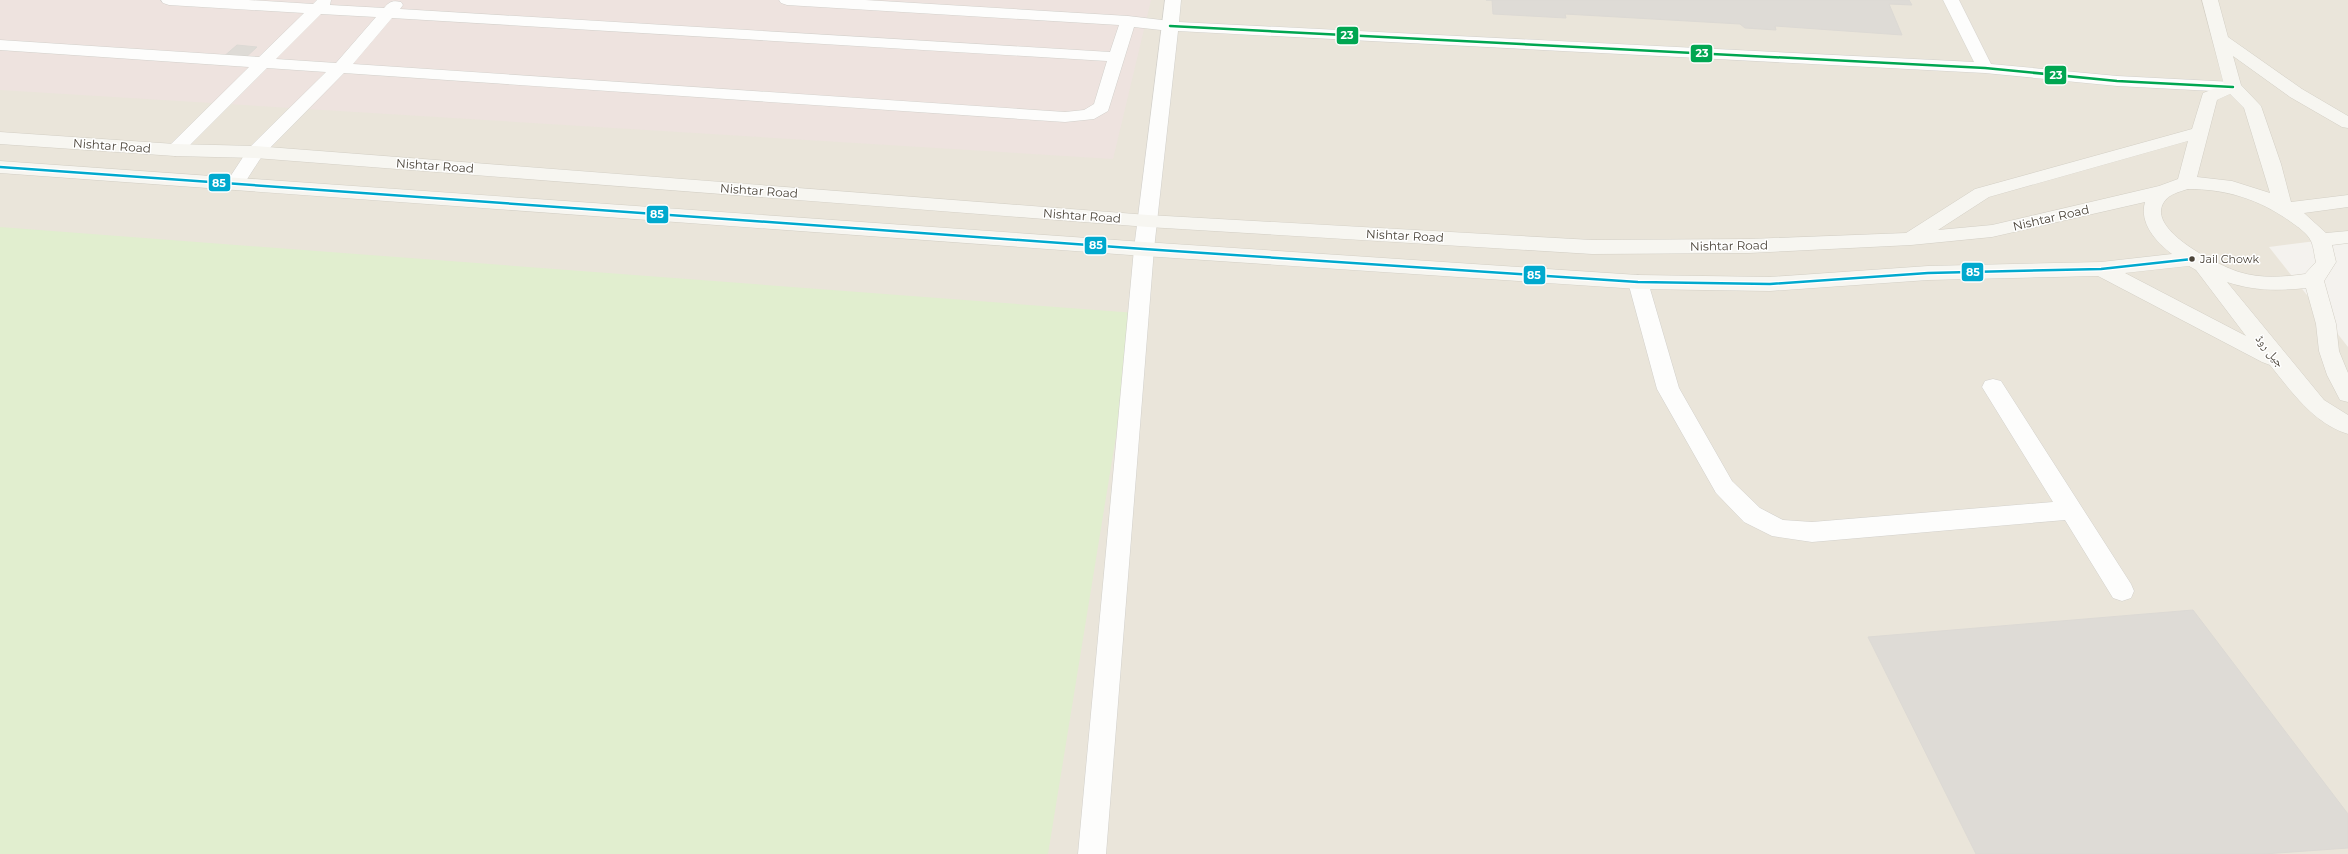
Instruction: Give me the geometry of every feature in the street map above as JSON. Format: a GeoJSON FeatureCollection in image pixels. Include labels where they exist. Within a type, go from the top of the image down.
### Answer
{"type":"FeatureCollection","features":[{"type":"Feature","properties":{"kind":"main road"},"geometry":{"type":"LineString","coordinates":[[2210,0],[2234,86],[2252,106],[2285,208],[2348,201]]}},
{"type":"Feature","properties":{"kind":"main road"},"geometry":{"type":"LineString","coordinates":[[2221,40],[2296,93],[2348,123]]}},
{"type":"Feature","properties":{"kind":"main road"},"geometry":{"type":"LineString","coordinates":[[2186,183],[2198,133],[2209,97],[2234,86]]}},
{"type":"Feature","properties":{"kind":"main road"},"geometry":{"type":"LineString","coordinates":[[1911,239],[1982,193],[2198,133]]}},
{"type":"Feature","properties":{"kind":"main road","name":"Nishtar Road"},"geometry":{"type":"LineString","coordinates":[[0,138],[175,150],[255,152],[1148,221],[1592,247],[1749,246],[1911,239],[1992,231],[2160,192],[2171,186],[2186,183],[2208,183],[2233,186],[2259,195],[2285,208],[2307,224],[2321,240]]}},
{"type":"Feature","properties":{"kind":"main road"},"geometry":{"type":"LineString","coordinates":[[0,167],[1144,249],[1638,282],[1770,284],[1928,273],[2101,269],[2197,262]]}},
{"type":"Feature","properties":{"kind":"main road"},"geometry":{"type":"LineString","coordinates":[[2160,192],[2154,201],[2151,211],[2154,223],[2162,235],[2197,262],[2244,280],[2283,285],[2313,278],[2326,262],[2321,240],[2348,237]]}},
{"type":"Feature","properties":{"kind":"main road","name":"جیل روڈ"},"geometry":{"type":"LineString","coordinates":[[2197,262],[2316,406],[2348,426]]}},
{"type":"Feature","properties":{"kind":"main road"},"geometry":{"type":"LineString","coordinates":[[2101,269],[2278,361]]}},
{"type":"Feature","properties":{"kind":"main road"},"geometry":{"type":"LineString","coordinates":[[2313,278],[2326,324],[2329,350],[2338,375],[2348,394]]}},
{"type":"Feature","properties":{"kind":"street"},"geometry":{"type":"LineString","coordinates":[[169,0],[322,4],[389,13],[1117,57]]}},
{"type":"Feature","properties":{"kind":"street"},"geometry":{"type":"LineString","coordinates":[[235,183],[255,152],[341,67],[400,0]]}},
{"type":"Feature","properties":{"kind":"street"},"geometry":{"type":"LineString","coordinates":[[786,0],[1128,21],[1170,26],[1985,68],[2117,81],[2234,86]]}},
{"type":"Feature","properties":{"kind":"street"},"geometry":{"type":"LineString","coordinates":[[1092,854],[1144,249],[1173,0]]}},
{"type":"Feature","properties":{"kind":"street"},"geometry":{"type":"LineString","coordinates":[[1951,0],[1985,68]]}},
{"type":"Feature","properties":{"kind":"street"},"geometry":{"type":"LineString","coordinates":[[175,150],[322,4]]}},
{"type":"Feature","properties":{"kind":"street"},"geometry":{"type":"LineString","coordinates":[[0,46],[341,67],[1065,117],[1088,115],[1102,106],[1128,21]]}},
{"type":"Feature","properties":{"kind":"street"},"geometry":{"type":"LineString","coordinates":[[1638,282],[1668,389],[1724,487],[1752,515],[1780,529],[1812,532],[2070,510]]}},
{"type":"Feature","properties":{"kind":"street"},"geometry":{"type":"LineString","coordinates":[[1993,387],[2122,591]]}},
{"type":"Feature","properties":{"kind":"shaded area"},"geometry":{"type":"Polygon","coordinates":[[[0,0],[2348,0],[2348,237],[2269,247],[2348,347],[2348,854],[0,854],[0,0]]]}},
{"type":"Feature","properties":{"kind":"shaded area"},"geometry":{"type":"Polygon","coordinates":[[[0,0],[1151,0],[1113,159],[0,90],[0,0]]]}},
{"type":"Feature","properties":{"kind":"green space"},"geometry":{"type":"Polygon","coordinates":[[[0,227],[1136,313],[1048,854],[0,854],[0,227]]]}},
{"type":"Feature","properties":{"kind":"building"},"geometry":{"type":"Polygon","coordinates":[[[1492,0],[1909,0],[1912,5],[1889,4],[1902,35],[1775,26],[1776,30],[1745,28],[1740,24],[1565,14],[1566,18],[1493,14],[1492,0]]]}},
{"type":"Feature","properties":{"kind":"building"},"geometry":{"type":"Polygon","coordinates":[[[237,45],[257,47],[243,60],[222,58],[237,45]]]}},
{"type":"Feature","properties":{"kind":"building"},"geometry":{"type":"Polygon","coordinates":[[[2193,610],[2348,814],[2348,848],[2264,854],[1976,854],[1868,637],[2193,610]]]}},
{"type":"Feature","properties":{"kind":"transit line","name":"23"},"geometry":{"type":"LineString","coordinates":[[1170,26],[1985,68],[2117,81],[2233,87]]}},
{"type":"Feature","properties":{"kind":"transit line","name":"85"},"geometry":{"type":"LineString","coordinates":[[0,167],[1144,249],[1638,282],[1770,284],[1928,273],[2101,269],[2192,259]]}},
{"type":"Feature","properties":{"kind":"place","name":"Jail Chowk"},"geometry":{"type":"Point","coordinates":[2192,259]}}]}
